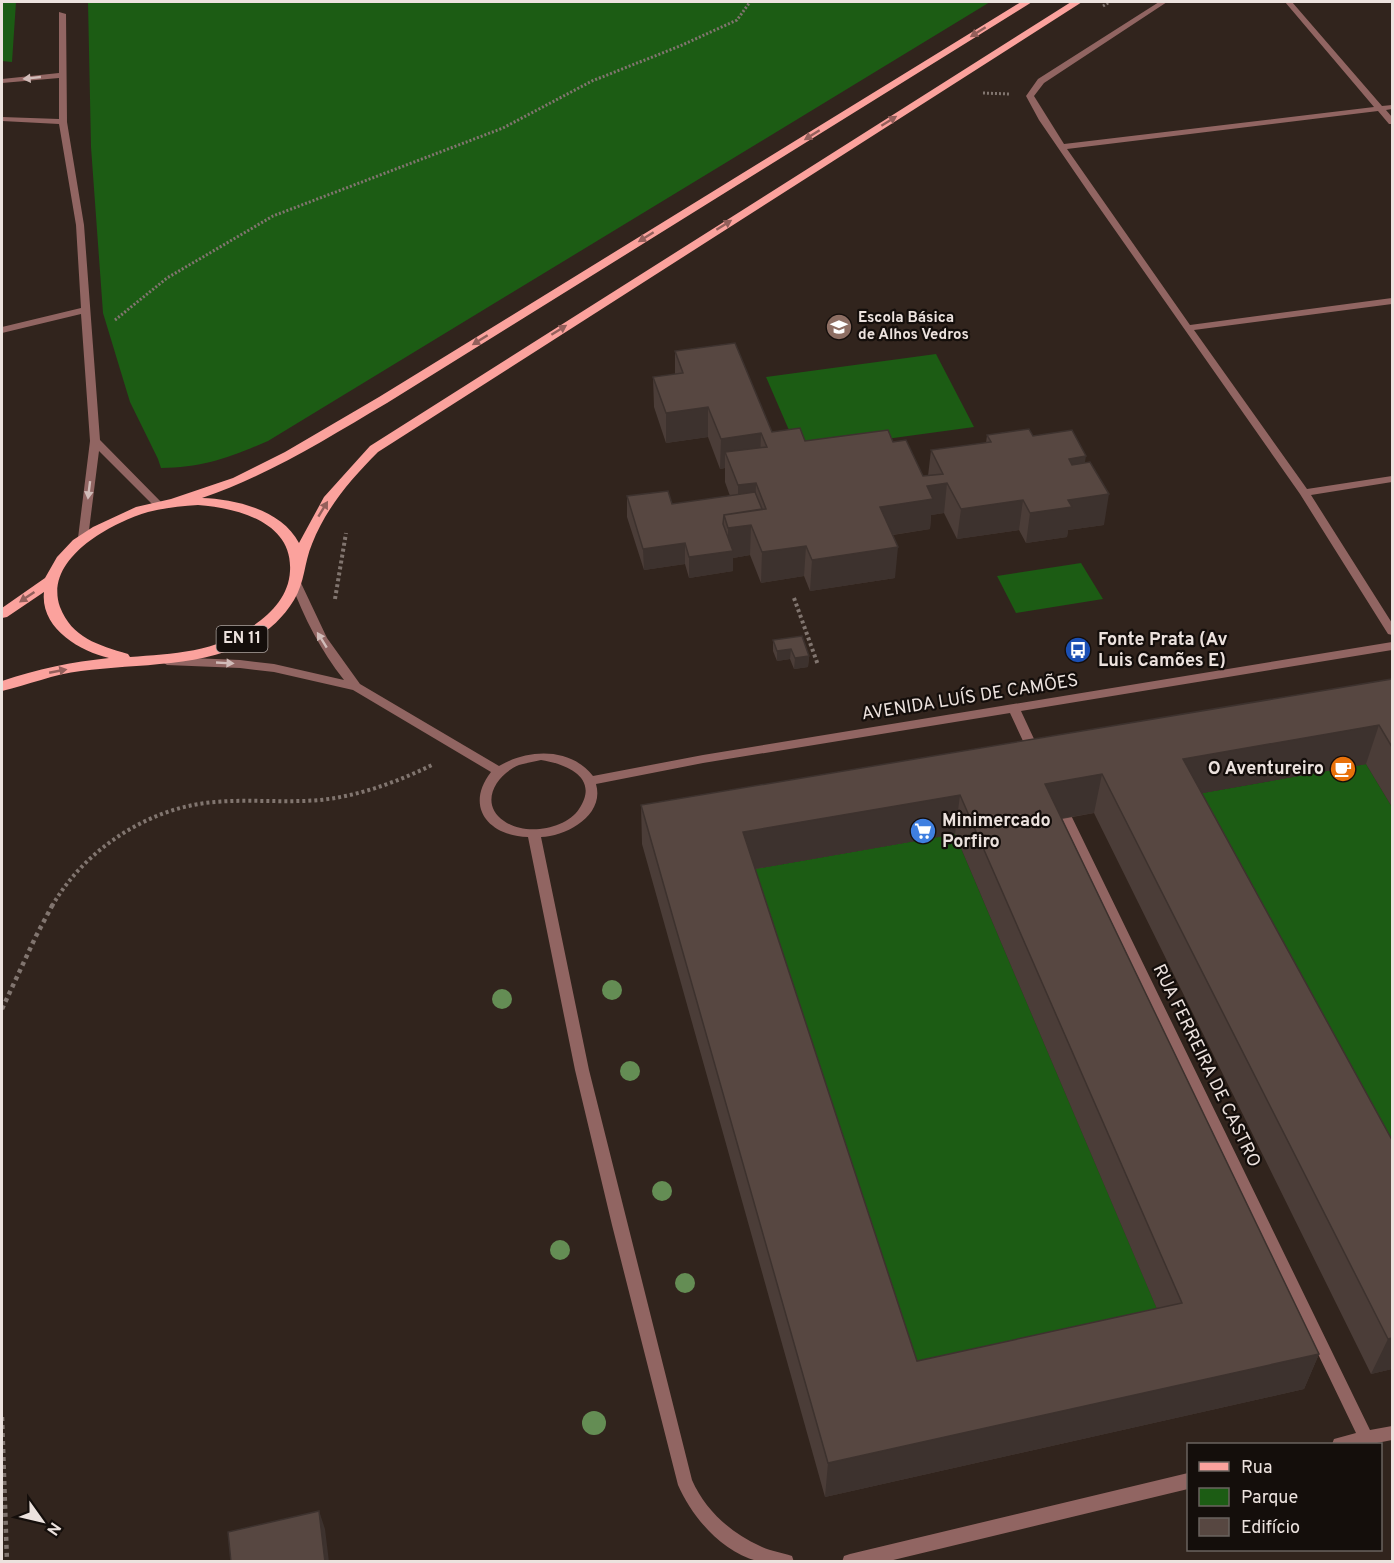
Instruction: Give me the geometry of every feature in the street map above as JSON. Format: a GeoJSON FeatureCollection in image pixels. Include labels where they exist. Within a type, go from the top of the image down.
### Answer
{"type":"FeatureCollection","features":[{"type":"Feature","properties":{"kind":"main road"},"geometry":{"type":"LineString","coordinates":[[175,502],[238,481],[383,400],[1027,2]]}},
{"type":"Feature","properties":{"kind":"main road"},"geometry":{"type":"LineString","coordinates":[[298,562],[321,511],[346,476],[374,449],[1077,2]]}},
{"type":"Feature","properties":{"kind":"main road","name":"EN 11"},"geometry":{"type":"LineString","coordinates":[[175,502],[212,502],[245,508],[272,521],[290,540],[298,562],[296,583],[280,611],[250,635],[211,652],[166,661],[138,661],[97,652],[67,633],[51,608],[52,580],[63,558],[83,538],[118,517],[175,502]]}},
{"type":"Feature","properties":{"kind":"main road"},"geometry":{"type":"LineString","coordinates":[[2,614],[52,580]]}},
{"type":"Feature","properties":{"kind":"main road"},"geometry":{"type":"LineString","coordinates":[[2,686],[32,676],[81,666],[138,661]]}},
{"type":"Feature","properties":{"kind":"street"},"geometry":{"type":"LineString","coordinates":[[1162,2],[1041,81],[1030,96],[1043,120],[1304,493],[1392,631]]}},
{"type":"Feature","properties":{"kind":"street"},"geometry":{"type":"LineString","coordinates":[[1287,2],[1392,122]]}},
{"type":"Feature","properties":{"kind":"street"},"geometry":{"type":"LineString","coordinates":[[62,14],[63,122],[80,225],[95,441],[83,538]]}},
{"type":"Feature","properties":{"kind":"street"},"geometry":{"type":"LineString","coordinates":[[2,81],[62,75]]}},
{"type":"Feature","properties":{"kind":"street"},"geometry":{"type":"LineString","coordinates":[[1063,147],[1392,107]]}},
{"type":"Feature","properties":{"kind":"street"},"geometry":{"type":"LineString","coordinates":[[2,119],[63,122]]}},
{"type":"Feature","properties":{"kind":"street"},"geometry":{"type":"LineString","coordinates":[[1188,328],[1392,301]]}},
{"type":"Feature","properties":{"kind":"street"},"geometry":{"type":"LineString","coordinates":[[2,330],[86,310]]}},
{"type":"Feature","properties":{"kind":"street"},"geometry":{"type":"LineString","coordinates":[[95,441],[159,505]]}},
{"type":"Feature","properties":{"kind":"street"},"geometry":{"type":"LineString","coordinates":[[1304,493],[1392,479]]}},
{"type":"Feature","properties":{"kind":"street"},"geometry":{"type":"LineString","coordinates":[[296,583],[310,620],[340,668],[356,687]]}},
{"type":"Feature","properties":{"kind":"street","name":"AVENIDA LUÍS DE CAMÕES"},"geometry":{"type":"LineString","coordinates":[[590,781],[703,759],[1392,646]]}},
{"type":"Feature","properties":{"kind":"street"},"geometry":{"type":"LineString","coordinates":[[166,661],[274,668],[356,687],[497,770]]}},
{"type":"Feature","properties":{"kind":"street"},"geometry":{"type":"LineString","coordinates":[[1014,709],[1040,763]]}},
{"type":"Feature","properties":{"kind":"street"},"geometry":{"type":"LineString","coordinates":[[525,757],[557,757],[571,762],[582,770],[590,781],[592,793],[589,805],[580,817],[568,826],[552,832],[534,834],[517,832],[502,826],[491,817],[484,806],[483,793],[488,781],[497,770],[525,757]]}},
{"type":"Feature","properties":{"kind":"street","name":"RUA FERREIRA DE CASTRO"},"geometry":{"type":"LineString","coordinates":[[1055,795],[1366,1438]]}},
{"type":"Feature","properties":{"kind":"street"},"geometry":{"type":"LineString","coordinates":[[534,834],[555,951],[594,1124],[675,1446],[689,1493],[709,1521],[741,1545],[786,1562]]}},
{"type":"Feature","properties":{"kind":"street"},"geometry":{"type":"LineString","coordinates":[[1344,1443],[1392,1433]]}},
{"type":"Feature","properties":{"kind":"street"},"geometry":{"type":"LineString","coordinates":[[850,1562],[1187,1481]]}},
{"type":"Feature","properties":{"kind":"path"},"geometry":{"type":"LineString","coordinates":[[89,342],[167,278],[273,216],[503,128],[592,81],[680,46],[737,20],[750,2]]}},
{"type":"Feature","properties":{"kind":"path"},"geometry":{"type":"LineString","coordinates":[[1100,8],[1110,2]]}},
{"type":"Feature","properties":{"kind":"path"},"geometry":{"type":"LineString","coordinates":[[982,92],[1030,96]]}},
{"type":"Feature","properties":{"kind":"path"},"geometry":{"type":"LineString","coordinates":[[335,606],[341,581],[343,545],[347,525]]}},
{"type":"Feature","properties":{"kind":"path"},"geometry":{"type":"LineString","coordinates":[[794,598],[818,665]]}},
{"type":"Feature","properties":{"kind":"path"},"geometry":{"type":"LineString","coordinates":[[2,1009],[45,920],[63,889],[80,867],[107,844],[136,827],[166,813],[196,804],[337,798],[413,774],[462,750]]}},
{"type":"Feature","properties":{"kind":"path"},"geometry":{"type":"LineString","coordinates":[[2,1417],[8,1562]]}},
{"type":"Feature","properties":{"kind":"green space"},"geometry":{"type":"Polygon","coordinates":[[[2,2],[16,2],[12,62],[2,61],[2,2]]]}},
{"type":"Feature","properties":{"kind":"green space"},"geometry":{"type":"Polygon","coordinates":[[[88,2],[990,2],[268,441],[216,460],[190,466],[161,468],[130,402],[103,313],[91,147],[88,2]]]}},
{"type":"Feature","properties":{"kind":"green space"},"geometry":{"type":"Polygon","coordinates":[[[936,354],[974,427],[798,451],[766,377],[936,354]]]}},
{"type":"Feature","properties":{"kind":"green space"},"geometry":{"type":"Polygon","coordinates":[[[1081,563],[1103,599],[1016,613],[997,576],[1081,563]]]}},
{"type":"Feature","properties":{"kind":"green space"},"geometry":{"type":"Polygon","coordinates":[[[1366,764],[1392,807],[1392,1206],[1174,798],[1366,764]]]}},
{"type":"Feature","properties":{"kind":"green space"},"geometry":{"type":"Polygon","coordinates":[[[955,834],[1170,1339],[911,1396],[743,871],[955,834]]]}},
{"type":"Feature","properties":{"kind":"building"},"geometry":{"type":"Polygon","coordinates":[[[735,343],[772,432],[800,428],[805,441],[888,430],[893,442],[906,440],[923,476],[943,474],[931,450],[991,442],[987,435],[1029,429],[1033,436],[1072,430],[1086,456],[1069,459],[1072,465],[1090,462],[1109,494],[1068,500],[1072,507],[1030,513],[1023,500],[961,509],[947,483],[927,486],[933,499],[880,507],[898,547],[812,560],[806,546],[762,552],[751,525],[728,528],[724,515],[766,509],[756,483],[738,485],[725,452],[767,447],[761,433],[721,439],[708,407],[666,413],[653,377],[683,373],[675,351],[735,343]]]}},
{"type":"Feature","properties":{"kind":"building"},"geometry":{"type":"Polygon","coordinates":[[[668,491],[672,504],[755,492],[762,509],[724,515],[723,524],[733,551],[689,557],[685,543],[643,549],[627,496],[668,491]]]}},
{"type":"Feature","properties":{"kind":"building"},"geometry":{"type":"Polygon","coordinates":[[[802,636],[809,656],[795,658],[791,649],[777,651],[773,640],[802,636]]]}},
{"type":"Feature","properties":{"kind":"building"},"geometry":{"type":"Polygon","coordinates":[[[1392,679],[1392,747],[1379,725],[1183,759],[1392,1140],[1392,1338],[1388,1339],[1102,774],[1045,784],[1319,1354],[828,1463],[641,805],[1392,679]],[[960,795],[743,832],[917,1361],[1182,1303],[960,795]]]}},
{"type":"Feature","properties":{"kind":"building"},"geometry":{"type":"Polygon","coordinates":[[[319,1511],[325,1562],[231,1562],[228,1532],[319,1511]]]}},
{"type":"Feature","properties":{"kind":"place","name":"Escola Básica de Alhos Vedros"},"geometry":{"type":"Point","coordinates":[839,327]}},
{"type":"Feature","properties":{"kind":"place","name":"Fonte Prata (Av Luis Camões E)"},"geometry":{"type":"Point","coordinates":[1078,650]}},
{"type":"Feature","properties":{"kind":"place","name":"O Aventureiro"},"geometry":{"type":"Point","coordinates":[1343,769]}},
{"type":"Feature","properties":{"kind":"place","name":"Minimercado Porfiro"},"geometry":{"type":"Point","coordinates":[923,831]}}]}
